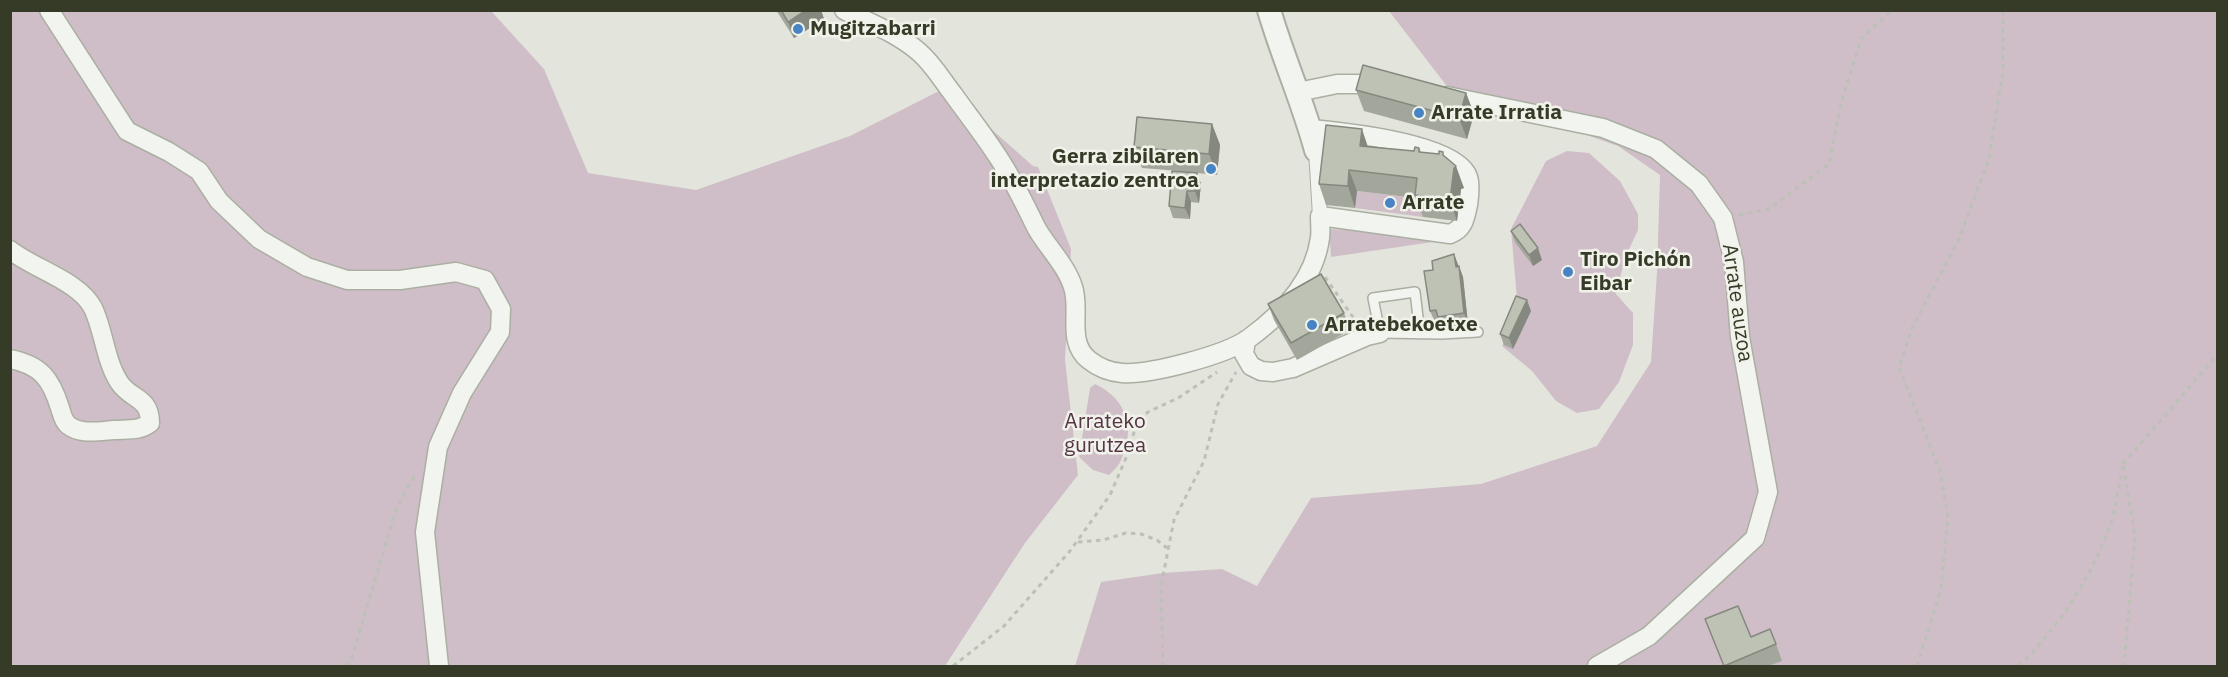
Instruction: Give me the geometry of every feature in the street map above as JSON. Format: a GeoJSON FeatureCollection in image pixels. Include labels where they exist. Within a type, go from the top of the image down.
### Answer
{"type":"FeatureCollection","features":[{"type":"Feature","properties":{"kind":"street"},"geometry":{"type":"LineString","coordinates":[[49,10],[127,131],[169,152],[199,171],[219,201],[259,239],[307,267],[347,280],[400,280],[456,272],[485,280],[501,309],[500,332],[462,393],[438,447],[425,532],[439,666]]}},
{"type":"Feature","properties":{"kind":"street"},"geometry":{"type":"LineString","coordinates":[[844,10],[896,35],[921,53],[936,71],[999,158],[1038,229],[1065,270],[1073,286],[1076,299],[1077,341],[1087,358],[1105,370],[1122,373],[1140,373],[1245,347],[1297,293],[1308,277],[1320,238],[1313,139],[1298,92],[1281,54],[1269,10]]}},
{"type":"Feature","properties":{"kind":"street"},"geometry":{"type":"LineString","coordinates":[[1298,92],[1337,84],[1399,86]]}},
{"type":"Feature","properties":{"kind":"street","name":"Arrate auzoa"},"geometry":{"type":"LineString","coordinates":[[1433,93],[1603,128],[1656,149],[1700,184],[1723,218],[1734,262],[1740,337],[1768,492],[1755,538],[1649,636],[1597,666]]}},
{"type":"Feature","properties":{"kind":"street"},"geometry":{"type":"LineString","coordinates":[[1313,139],[1369,135],[1429,150],[1456,162],[1468,176],[1469,182],[1468,204],[1463,225],[1458,231],[1450,234],[1320,216]]}},
{"type":"Feature","properties":{"kind":"street"},"geometry":{"type":"LineString","coordinates":[[10,250],[20,258],[77,289],[85,297],[93,308],[113,370],[120,384],[145,404],[150,414],[150,423],[143,428],[91,432],[69,426],[63,419],[53,389],[39,369],[27,362],[10,359]]}},
{"type":"Feature","properties":{"kind":"street"},"geometry":{"type":"LineString","coordinates":[[1245,347],[1251,366],[1261,371],[1274,372],[1293,368],[1374,335]]}},
{"type":"Feature","properties":{"kind":"lane"},"geometry":{"type":"LineString","coordinates":[[1420,334],[1415,292],[1373,298],[1374,335],[1420,334],[1478,332]]}},
{"type":"Feature","properties":{"kind":"path"},"geometry":{"type":"LineString","coordinates":[[1723,218],[1769,209],[1829,164],[1842,99],[1861,39],[1892,10]]}},
{"type":"Feature","properties":{"kind":"path"},"geometry":{"type":"LineString","coordinates":[[1917,666],[1941,589],[1948,518],[1941,474],[1899,367],[1913,326],[1959,239],[1989,159],[2003,71],[2003,10]]}},
{"type":"Feature","properties":{"kind":"path"},"geometry":{"type":"LineString","coordinates":[[1314,260],[1374,335]]}},
{"type":"Feature","properties":{"kind":"path"},"geometry":{"type":"LineString","coordinates":[[1163,666],[1161,586],[1174,520],[1204,461],[1218,404],[1245,347]]}},
{"type":"Feature","properties":{"kind":"path"},"geometry":{"type":"LineString","coordinates":[[2019,666],[2064,612],[2091,572],[2111,521],[2123,464],[2217,354]]}},
{"type":"Feature","properties":{"kind":"path"},"geometry":{"type":"LineString","coordinates":[[953,666],[1004,626],[1077,542],[1110,495],[1130,451],[1137,421],[1148,412],[1178,398],[1217,372]]}},
{"type":"Feature","properties":{"kind":"path"},"geometry":{"type":"LineString","coordinates":[[2123,464],[2135,536],[2124,666]]}},
{"type":"Feature","properties":{"kind":"path"},"geometry":{"type":"LineString","coordinates":[[346,666],[351,660],[396,510],[418,471]]}},
{"type":"Feature","properties":{"kind":"path"},"geometry":{"type":"LineString","coordinates":[[1077,542],[1103,540],[1126,533],[1141,534],[1157,540],[1167,548]]}},
{"type":"Feature","properties":{"kind":"green space"},"geometry":{"type":"Polygon","coordinates":[[[484,10],[492,12],[544,69],[588,173],[696,190],[850,136],[945,88],[1033,166],[1038,167],[1071,249],[1065,360],[1078,475],[1025,543],[945,666],[11,666],[10,11],[484,10]]]}},
{"type":"Feature","properties":{"kind":"green space"},"geometry":{"type":"Polygon","coordinates":[[[1389,11],[2217,11],[2217,666],[1075,666],[1101,582],[1163,573],[1222,569],[1257,586],[1311,498],[1481,484],[1597,446],[1651,362],[1660,175],[1618,146],[1446,85],[1389,11]]]}},
{"type":"Feature","properties":{"kind":"green space","name":"Tiro Pichón Eibar"},"geometry":{"type":"Polygon","coordinates":[[[1567,151],[1589,153],[1620,181],[1638,214],[1638,230],[1625,258],[1616,294],[1633,313],[1633,345],[1619,382],[1599,409],[1577,413],[1556,401],[1532,371],[1502,346],[1518,311],[1511,229],[1546,161],[1567,151]]]}},
{"type":"Feature","properties":{"kind":"green space","name":"Arrate"},"geometry":{"type":"Polygon","coordinates":[[[1357,191],[1425,199],[1423,217],[1355,208],[1357,191]]]}},
{"type":"Feature","properties":{"kind":"green space","name":"Arrate"},"geometry":{"type":"Polygon","coordinates":[[[1329,229],[1447,235],[1446,240],[1331,257],[1329,229]]]}},
{"type":"Feature","properties":{"kind":"green space","name":"Arrateko gurutzea"},"geometry":{"type":"Polygon","coordinates":[[[1095,384],[1115,398],[1126,416],[1128,426],[1126,448],[1119,464],[1109,475],[1093,470],[1079,457],[1090,388],[1095,384]]]}},
{"type":"Feature","properties":{"kind":"building"},"geometry":{"type":"Polygon","coordinates":[[[781,10],[806,10],[788,22],[781,10]]]}},
{"type":"Feature","properties":{"kind":"building"},"geometry":{"type":"Polygon","coordinates":[[[1363,65],[1466,93],[1459,118],[1356,90],[1363,65]]]}},
{"type":"Feature","properties":{"kind":"building"},"geometry":{"type":"Polygon","coordinates":[[[1137,117],[1212,124],[1209,154],[1134,147],[1137,117]]]}},
{"type":"Feature","properties":{"kind":"building"},"geometry":{"type":"Polygon","coordinates":[[[1326,125],[1362,129],[1360,146],[1414,151],[1415,147],[1419,148],[1419,152],[1439,154],[1439,151],[1443,152],[1443,155],[1456,166],[1450,200],[1415,195],[1417,178],[1349,170],[1348,186],[1319,184],[1326,125]]]}},
{"type":"Feature","properties":{"kind":"building"},"geometry":{"type":"Polygon","coordinates":[[[1172,171],[1197,173],[1195,191],[1187,191],[1185,208],[1169,206],[1172,171]]]}},
{"type":"Feature","properties":{"kind":"building"},"geometry":{"type":"Polygon","coordinates":[[[1520,224],[1538,248],[1529,255],[1511,231],[1520,224]]]}},
{"type":"Feature","properties":{"kind":"building"},"geometry":{"type":"Polygon","coordinates":[[[1454,254],[1456,267],[1459,266],[1464,313],[1438,317],[1436,310],[1430,311],[1424,271],[1433,270],[1432,261],[1454,254]]]}},
{"type":"Feature","properties":{"kind":"building"},"geometry":{"type":"Polygon","coordinates":[[[1321,274],[1344,313],[1291,343],[1268,304],[1321,274]]]}},
{"type":"Feature","properties":{"kind":"building"},"geometry":{"type":"Polygon","coordinates":[[[1516,296],[1527,300],[1509,338],[1500,334],[1516,296]]]}},
{"type":"Feature","properties":{"kind":"building"},"geometry":{"type":"Polygon","coordinates":[[[1738,606],[1751,637],[1770,629],[1776,644],[1724,666],[1705,619],[1738,606]]]}},
{"type":"Feature","properties":{"kind":"place","name":"Mugitzabarri"},"geometry":{"type":"Point","coordinates":[798,29]}},
{"type":"Feature","properties":{"kind":"place","name":"Arrate Irratia"},"geometry":{"type":"Point","coordinates":[1419,113]}},
{"type":"Feature","properties":{"kind":"place","name":"Gerra zibilaren interpretazio zentroa"},"geometry":{"type":"Point","coordinates":[1211,169]}},
{"type":"Feature","properties":{"kind":"place","name":"Arrate"},"geometry":{"type":"Point","coordinates":[1390,203]}},
{"type":"Feature","properties":{"kind":"place","name":"Tiro Pichón Eibar"},"geometry":{"type":"Point","coordinates":[1568,272]}},
{"type":"Feature","properties":{"kind":"place","name":"Arratebekoetxe"},"geometry":{"type":"Point","coordinates":[1312,325]}}]}
